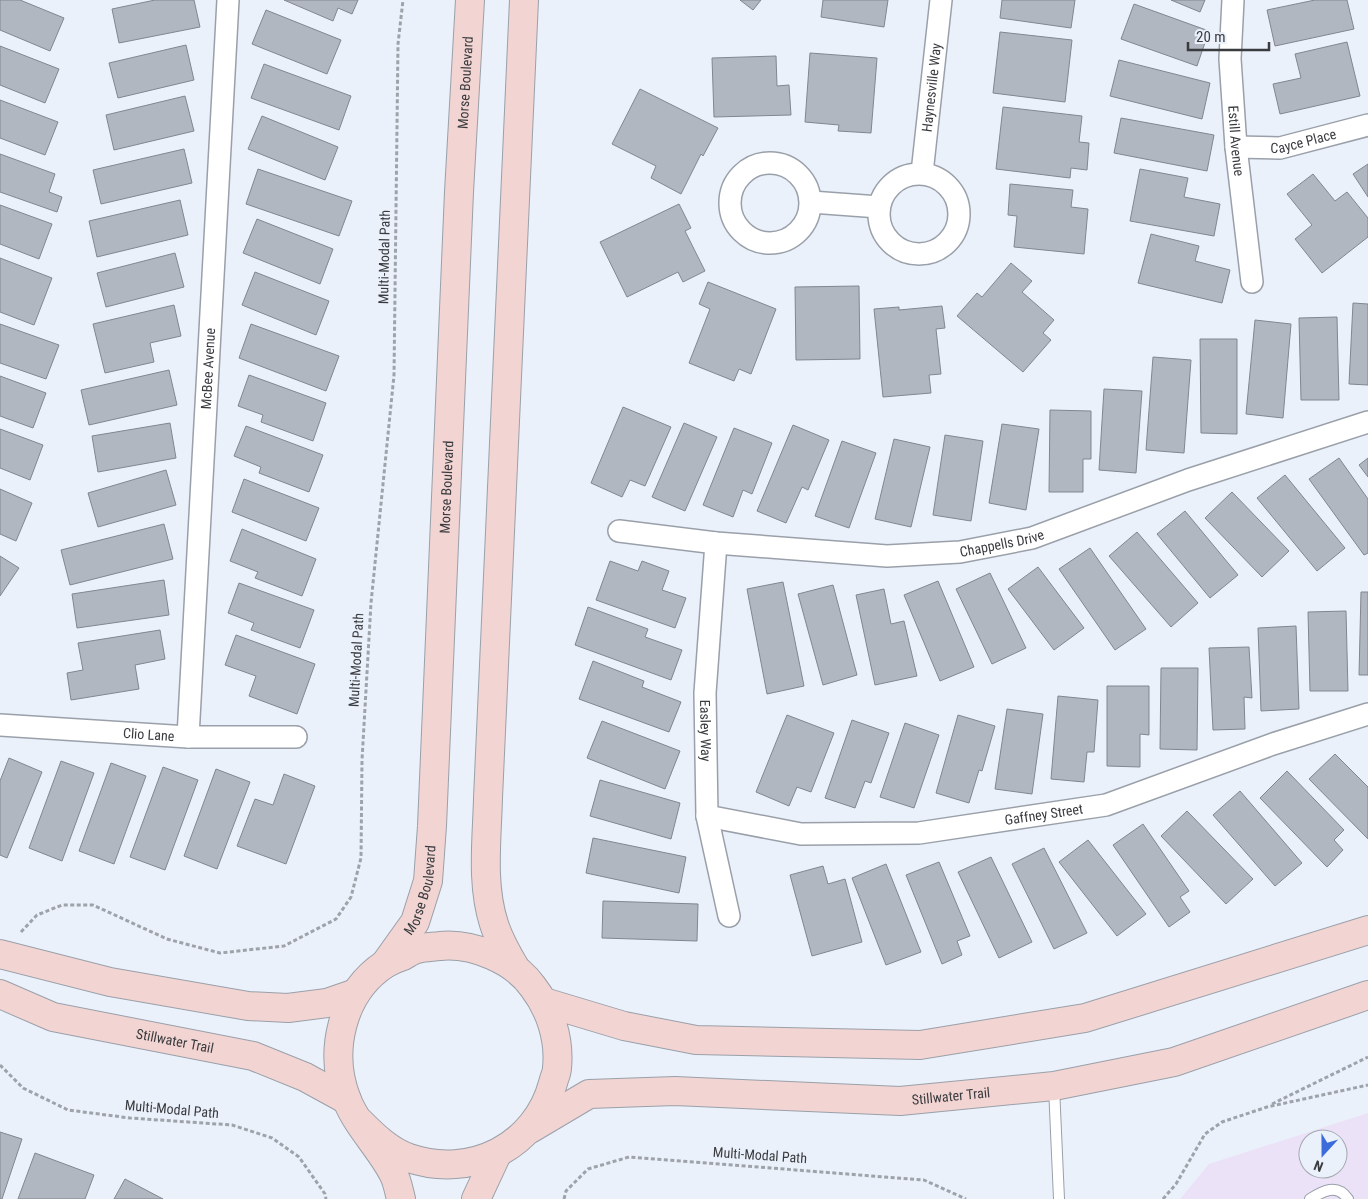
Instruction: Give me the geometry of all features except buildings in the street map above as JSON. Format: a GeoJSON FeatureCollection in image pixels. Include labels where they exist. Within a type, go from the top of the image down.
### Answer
{"type":"FeatureCollection","features":[{"type":"Feature","properties":{"kind":"main road","name":"Morse Boulevard"},"geometry":{"type":"LineString","coordinates":[[385,964],[415,922],[428,881],[432,826],[459,192],[470,0]]}},
{"type":"Feature","properties":{"kind":"main road"},"geometry":{"type":"LineString","coordinates":[[353,1111],[381,1143],[408,1158],[437,1165],[468,1164],[497,1154],[515,1143],[530,1128],[548,1100],[557,1067],[556,1034],[544,1002],[531,984],[516,969],[503,948],[493,923],[486,883],[488,798],[524,0]]}},
{"type":"Feature","properties":{"kind":"main road"},"geometry":{"type":"LineString","coordinates":[[544,1002],[624,1026],[696,1040],[920,1045],[1085,1018],[1368,930]]}},
{"type":"Feature","properties":{"kind":"main road"},"geometry":{"type":"LineString","coordinates":[[401,1199],[394,1174],[353,1111],[337,1065],[341,1028],[356,993],[369,977],[385,964],[417,949],[451,945],[485,952],[516,969]]}},
{"type":"Feature","properties":{"kind":"main road"},"geometry":{"type":"LineString","coordinates":[[5,955],[110,982],[248,1006],[288,1008],[327,1004],[356,993]]}},
{"type":"Feature","properties":{"kind":"main road","name":"Stillwater Trail"},"geometry":{"type":"LineString","coordinates":[[0,994],[53,1016],[253,1056],[305,1077],[353,1111]]}},
{"type":"Feature","properties":{"kind":"main road","name":"Stillwater Trail"},"geometry":{"type":"LineString","coordinates":[[530,1128],[589,1094],[675,1091],[900,1100],[1054,1086],[1174,1062],[1368,995]]}},
{"type":"Feature","properties":{"kind":"main road"},"geometry":{"type":"LineString","coordinates":[[476,1199],[497,1154]]}},
{"type":"Feature","properties":{"kind":"street","name":"McBee Avenue"},"geometry":{"type":"LineString","coordinates":[[188,737],[228,0]]}},
{"type":"Feature","properties":{"kind":"street","name":"Haynesville Way"},"geometry":{"type":"LineString","coordinates":[[922,173],[941,0]]}},
{"type":"Feature","properties":{"kind":"street","name":"Estill Avenue"},"geometry":{"type":"LineString","coordinates":[[1234,0],[1230,59],[1236,147],[1252,282]]}},
{"type":"Feature","properties":{"kind":"street","name":"Cayce Place"},"geometry":{"type":"LineString","coordinates":[[1236,147],[1280,148],[1368,125]]}},
{"type":"Feature","properties":{"kind":"street"},"geometry":{"type":"LineString","coordinates":[[922,173],[936,177],[947,185],[956,196],[960,210],[959,223],[953,236],[944,246],[932,253],[918,255],[904,252],[892,245],[883,234],[878,221],[879,207],[882,196],[899,178],[910,174],[922,173]]}},
{"type":"Feature","properties":{"kind":"street"},"geometry":{"type":"LineString","coordinates":[[811,202],[879,207]]}},
{"type":"Feature","properties":{"kind":"street","name":"Chappells Drive"},"geometry":{"type":"LineString","coordinates":[[619,531],[716,543],[888,556],[960,552],[1032,538],[1188,480],[1368,422]]}},
{"type":"Feature","properties":{"kind":"street","name":"Easley Way"},"geometry":{"type":"LineString","coordinates":[[716,543],[705,693],[707,816],[729,916]]}},
{"type":"Feature","properties":{"kind":"street","name":"Gaffney Street"},"geometry":{"type":"LineString","coordinates":[[707,816],[801,834],[919,833],[1106,804],[1273,744],[1368,714]]}},
{"type":"Feature","properties":{"kind":"street","name":"Clio Lane"},"geometry":{"type":"LineString","coordinates":[[0,725],[188,737],[296,737]]}},
{"type":"Feature","properties":{"kind":"lane"},"geometry":{"type":"LineString","coordinates":[[1054,1086],[1059,1199]]}},
{"type":"Feature","properties":{"kind":"lane"},"geometry":{"type":"LineString","coordinates":[[1310,1199],[1324,1190],[1336,1190],[1347,1196],[1348,1199]]}},
{"type":"Feature","properties":{"kind":"path","name":"Multi-Modal Path"},"geometry":{"type":"LineString","coordinates":[[5,955],[22,930],[37,915],[62,906],[93,906],[167,939],[220,953],[284,946],[336,918],[351,896],[361,858],[362,760],[371,604],[394,375],[398,44],[403,0]]}},
{"type":"Feature","properties":{"kind":"path"},"geometry":{"type":"LineString","coordinates":[[1267,1107],[1368,1057]]}},
{"type":"Feature","properties":{"kind":"path","name":"Multi-Modal Path"},"geometry":{"type":"LineString","coordinates":[[0,1065],[23,1088],[68,1110],[130,1118],[232,1125],[272,1138],[299,1157],[325,1194],[326,1199]]}},
{"type":"Feature","properties":{"kind":"path"},"geometry":{"type":"LineString","coordinates":[[1163,1199],[1176,1184],[1205,1134],[1222,1122],[1267,1107],[1368,1085]]}},
{"type":"Feature","properties":{"kind":"path","name":"Multi-Modal Path"},"geometry":{"type":"LineString","coordinates":[[564,1199],[566,1191],[588,1169],[629,1158],[924,1180],[966,1199]]}},
{"type":"Feature","properties":{"kind":"shaded area"},"geometry":{"type":"Polygon","coordinates":[[[1368,1113],[1368,1199],[1180,1199],[1209,1164],[1298,1135],[1298,1179],[1348,1179],[1348,1129],[1318,1129],[1368,1113]]]}}]}
